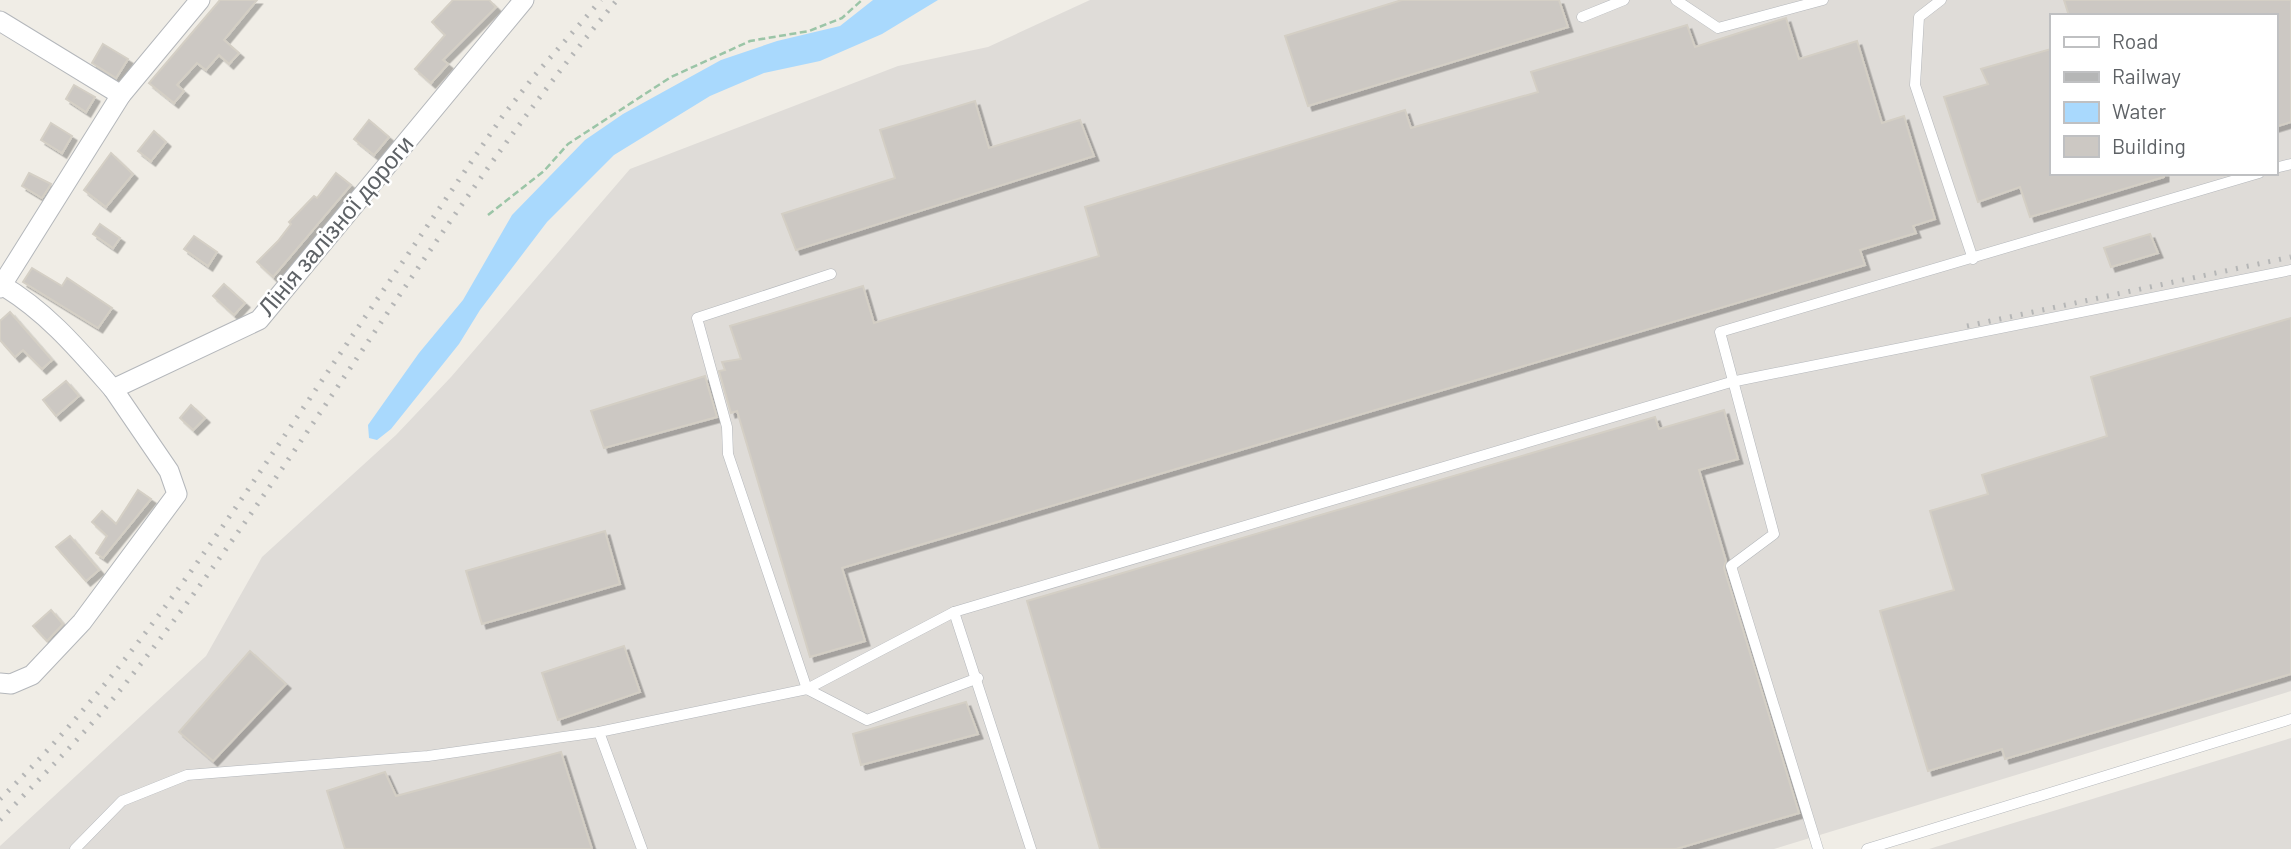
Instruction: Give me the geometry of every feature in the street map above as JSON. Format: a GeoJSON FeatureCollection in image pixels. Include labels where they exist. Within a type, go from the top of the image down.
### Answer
{"type":"FeatureCollection","features":[{"type":"Feature","properties":{"kind":"street"},"geometry":{"type":"LineString","coordinates":[[0,683],[11,684],[32,675],[82,622],[177,494],[169,471],[113,389],[58,328],[27,299],[1,286],[121,95],[200,0]]}},
{"type":"Feature","properties":{"kind":"street","name":"Лінія залізної дороги"},"geometry":{"type":"LineString","coordinates":[[113,389],[259,320],[524,0]]}},
{"type":"Feature","properties":{"kind":"street"},"geometry":{"type":"LineString","coordinates":[[0,21],[121,95]]}},
{"type":"Feature","properties":{"kind":"lane"},"geometry":{"type":"LineString","coordinates":[[1582,17],[1624,0]]}},
{"type":"Feature","properties":{"kind":"lane"},"geometry":{"type":"LineString","coordinates":[[1676,0],[1718,28],[1769,17],[1823,0]]}},
{"type":"Feature","properties":{"kind":"lane"},"geometry":{"type":"LineString","coordinates":[[1941,0],[1919,17],[1916,85],[1973,259]]}},
{"type":"Feature","properties":{"kind":"lane"},"geometry":{"type":"LineString","coordinates":[[1818,849],[1731,566],[1774,534],[1731,382],[1720,332],[2252,175]]}},
{"type":"Feature","properties":{"kind":"lane"},"geometry":{"type":"LineString","coordinates":[[75,849],[122,801],[187,775],[428,756],[598,732],[807,689],[954,612],[1731,382],[2291,270]]}},
{"type":"Feature","properties":{"kind":"lane"},"geometry":{"type":"LineString","coordinates":[[831,274],[697,318],[727,428],[727,454],[807,689],[867,720],[978,678]]}},
{"type":"Feature","properties":{"kind":"lane"},"geometry":{"type":"LineString","coordinates":[[954,612],[978,678],[1031,849]]}},
{"type":"Feature","properties":{"kind":"lane"},"geometry":{"type":"LineString","coordinates":[[1867,849],[2291,719]]}},
{"type":"Feature","properties":{"kind":"lane"},"geometry":{"type":"LineString","coordinates":[[598,732],[642,849]]}},
{"type":"Feature","properties":{"kind":"path"},"geometry":{"type":"LineString","coordinates":[[488,215],[544,171],[568,144],[671,76],[750,41],[809,30],[842,18],[862,0]]}},
{"type":"Feature","properties":{"kind":"shaded area"},"geometry":{"type":"Polygon","coordinates":[[[1090,0],[2291,0],[2291,691],[1774,849],[0,849],[0,846],[206,656],[262,557],[396,435],[451,377],[630,169],[898,66],[988,47],[1090,0]]]}},
{"type":"Feature","properties":{"kind":"shaded area"},"geometry":{"type":"Polygon","coordinates":[[[2291,738],[2291,849],[1929,849],[2291,738]]]}},
{"type":"Feature","properties":{"kind":"water"},"geometry":{"type":"Polygon","coordinates":[[[873,0],[938,0],[882,34],[820,61],[764,73],[710,96],[614,155],[547,222],[480,310],[459,344],[391,429],[377,440],[369,438],[368,425],[419,353],[463,300],[512,215],[585,140],[623,114],[721,60],[777,41],[840,26],[873,0]]]}},
{"type":"Feature","properties":{"kind":"building"},"geometry":{"type":"Polygon","coordinates":[[[220,0],[257,0],[224,40],[239,53],[229,64],[219,55],[206,70],[197,63],[177,85],[184,91],[174,103],[149,83],[220,0]]]}},
{"type":"Feature","properties":{"kind":"building"},"geometry":{"type":"Polygon","coordinates":[[[453,0],[489,0],[496,7],[443,60],[448,64],[431,83],[415,69],[445,35],[432,22],[453,0]]]}},
{"type":"Feature","properties":{"kind":"building"},"geometry":{"type":"Polygon","coordinates":[[[1402,0],[1559,0],[1568,27],[1308,106],[1285,36],[1402,0]]]}},
{"type":"Feature","properties":{"kind":"building"},"geometry":{"type":"Polygon","coordinates":[[[2064,0],[2291,0],[2291,122],[2277,126],[2277,14],[2068,14],[2064,0]]]}},
{"type":"Feature","properties":{"kind":"building"},"geometry":{"type":"Polygon","coordinates":[[[1786,18],[1799,59],[1857,41],[1882,123],[1904,116],[1935,219],[1913,226],[1916,233],[1860,250],[1865,265],[842,568],[865,641],[810,657],[737,411],[731,413],[719,371],[725,370],[722,362],[741,359],[730,326],[863,286],[874,323],[1099,256],[1085,207],[1405,110],[1411,128],[1538,92],[1531,72],[1687,25],[1695,47],[1786,18]]]}},
{"type":"Feature","properties":{"kind":"building"},"geometry":{"type":"Polygon","coordinates":[[[103,44],[128,59],[116,78],[92,63],[103,44]]]}},
{"type":"Feature","properties":{"kind":"building"},"geometry":{"type":"Polygon","coordinates":[[[2050,49],[2050,175],[2164,177],[2030,217],[2020,187],[1978,202],[1944,97],[1988,84],[1981,69],[2050,49]]]}},
{"type":"Feature","properties":{"kind":"building"},"geometry":{"type":"Polygon","coordinates":[[[74,85],[95,97],[86,112],[66,99],[74,85]]]}},
{"type":"Feature","properties":{"kind":"building"},"geometry":{"type":"Polygon","coordinates":[[[975,101],[989,148],[1080,120],[1094,156],[796,250],[782,214],[895,178],[880,130],[975,101]]]}},
{"type":"Feature","properties":{"kind":"building"},"geometry":{"type":"Polygon","coordinates":[[[369,120],[389,137],[374,155],[354,139],[369,120]]]}},
{"type":"Feature","properties":{"kind":"building"},"geometry":{"type":"Polygon","coordinates":[[[51,123],[72,136],[62,153],[41,140],[51,123]]]}},
{"type":"Feature","properties":{"kind":"building"},"geometry":{"type":"Polygon","coordinates":[[[154,131],[166,142],[151,161],[138,151],[154,131]]]}},
{"type":"Feature","properties":{"kind":"building"},"geometry":{"type":"Polygon","coordinates":[[[111,153],[133,174],[106,207],[84,190],[111,153]]]}},
{"type":"Feature","properties":{"kind":"building"},"geometry":{"type":"Polygon","coordinates":[[[29,173],[51,184],[42,198],[22,186],[29,173]]]}},
{"type":"Feature","properties":{"kind":"building"},"geometry":{"type":"Polygon","coordinates":[[[336,173],[351,185],[273,277],[257,262],[278,241],[291,224],[289,222],[314,196],[317,198],[336,173]]]}},
{"type":"Feature","properties":{"kind":"building"},"geometry":{"type":"Polygon","coordinates":[[[100,224],[120,238],[113,248],[93,234],[100,224]]]}},
{"type":"Feature","properties":{"kind":"building"},"geometry":{"type":"Polygon","coordinates":[[[2150,234],[2158,253],[2111,267],[2104,248],[2150,234]]]}},
{"type":"Feature","properties":{"kind":"building"},"geometry":{"type":"Polygon","coordinates":[[[194,236],[217,252],[208,266],[184,249],[194,236]]]}},
{"type":"Feature","properties":{"kind":"building"},"geometry":{"type":"Polygon","coordinates":[[[32,268],[62,286],[67,278],[112,308],[98,328],[23,282],[32,268]]]}},
{"type":"Feature","properties":{"kind":"building"},"geometry":{"type":"Polygon","coordinates":[[[224,284],[245,303],[234,315],[213,296],[224,284]]]}},
{"type":"Feature","properties":{"kind":"building"},"geometry":{"type":"Polygon","coordinates":[[[10,312],[52,360],[42,369],[23,350],[15,357],[0,340],[0,321],[10,312]]]}},
{"type":"Feature","properties":{"kind":"building"},"geometry":{"type":"Polygon","coordinates":[[[2291,318],[2291,674],[2005,759],[2002,749],[1928,771],[1880,611],[1954,590],[1930,511],[1988,494],[1982,475],[2107,436],[2091,377],[2291,318]]]}},
{"type":"Feature","properties":{"kind":"building"},"geometry":{"type":"Polygon","coordinates":[[[705,376],[717,417],[604,448],[591,411],[705,376]]]}},
{"type":"Feature","properties":{"kind":"building"},"geometry":{"type":"Polygon","coordinates":[[[66,381],[79,396],[56,416],[43,400],[66,381]]]}},
{"type":"Feature","properties":{"kind":"building"},"geometry":{"type":"Polygon","coordinates":[[[191,405],[205,418],[193,430],[180,418],[191,405]]]}},
{"type":"Feature","properties":{"kind":"building"},"geometry":{"type":"Polygon","coordinates":[[[1724,410],[1738,459],[1699,470],[1726,561],[1724,568],[1799,813],[1676,849],[1100,849],[1027,601],[1655,417],[1659,429],[1724,410]]]}},
{"type":"Feature","properties":{"kind":"building"},"geometry":{"type":"Polygon","coordinates":[[[138,490],[151,499],[103,558],[96,553],[107,536],[92,522],[102,511],[116,524],[138,490]]]}},
{"type":"Feature","properties":{"kind":"building"},"geometry":{"type":"Polygon","coordinates":[[[605,531],[620,584],[482,624],[466,571],[605,531]]]}},
{"type":"Feature","properties":{"kind":"building"},"geometry":{"type":"Polygon","coordinates":[[[70,536],[99,570],[86,581],[56,547],[70,536]]]}},
{"type":"Feature","properties":{"kind":"building"},"geometry":{"type":"Polygon","coordinates":[[[51,610],[63,624],[47,641],[33,626],[51,610]]]}},
{"type":"Feature","properties":{"kind":"building"},"geometry":{"type":"Polygon","coordinates":[[[624,646],[640,692],[558,720],[542,673],[624,646]]]}},
{"type":"Feature","properties":{"kind":"building"},"geometry":{"type":"Polygon","coordinates":[[[250,651],[286,684],[213,761],[179,732],[250,651]]]}},
{"type":"Feature","properties":{"kind":"building"},"geometry":{"type":"Polygon","coordinates":[[[966,702],[978,734],[861,765],[853,734],[966,702]]]}},
{"type":"Feature","properties":{"kind":"building"},"geometry":{"type":"Polygon","coordinates":[[[561,752],[592,849],[345,849],[327,791],[385,772],[396,796],[561,752]]]}},
{"type":"Feature","properties":{"kind":"railway"},"geometry":{"type":"LineString","coordinates":[[0,799],[80,714],[153,623],[502,117],[601,0]]}},
{"type":"Feature","properties":{"kind":"railway"},"geometry":{"type":"LineString","coordinates":[[0,820],[99,716],[192,596],[490,166],[617,0]]}},
{"type":"Feature","properties":{"kind":"railway"},"geometry":{"type":"LineString","coordinates":[[1967,326],[2291,257]]}}]}
